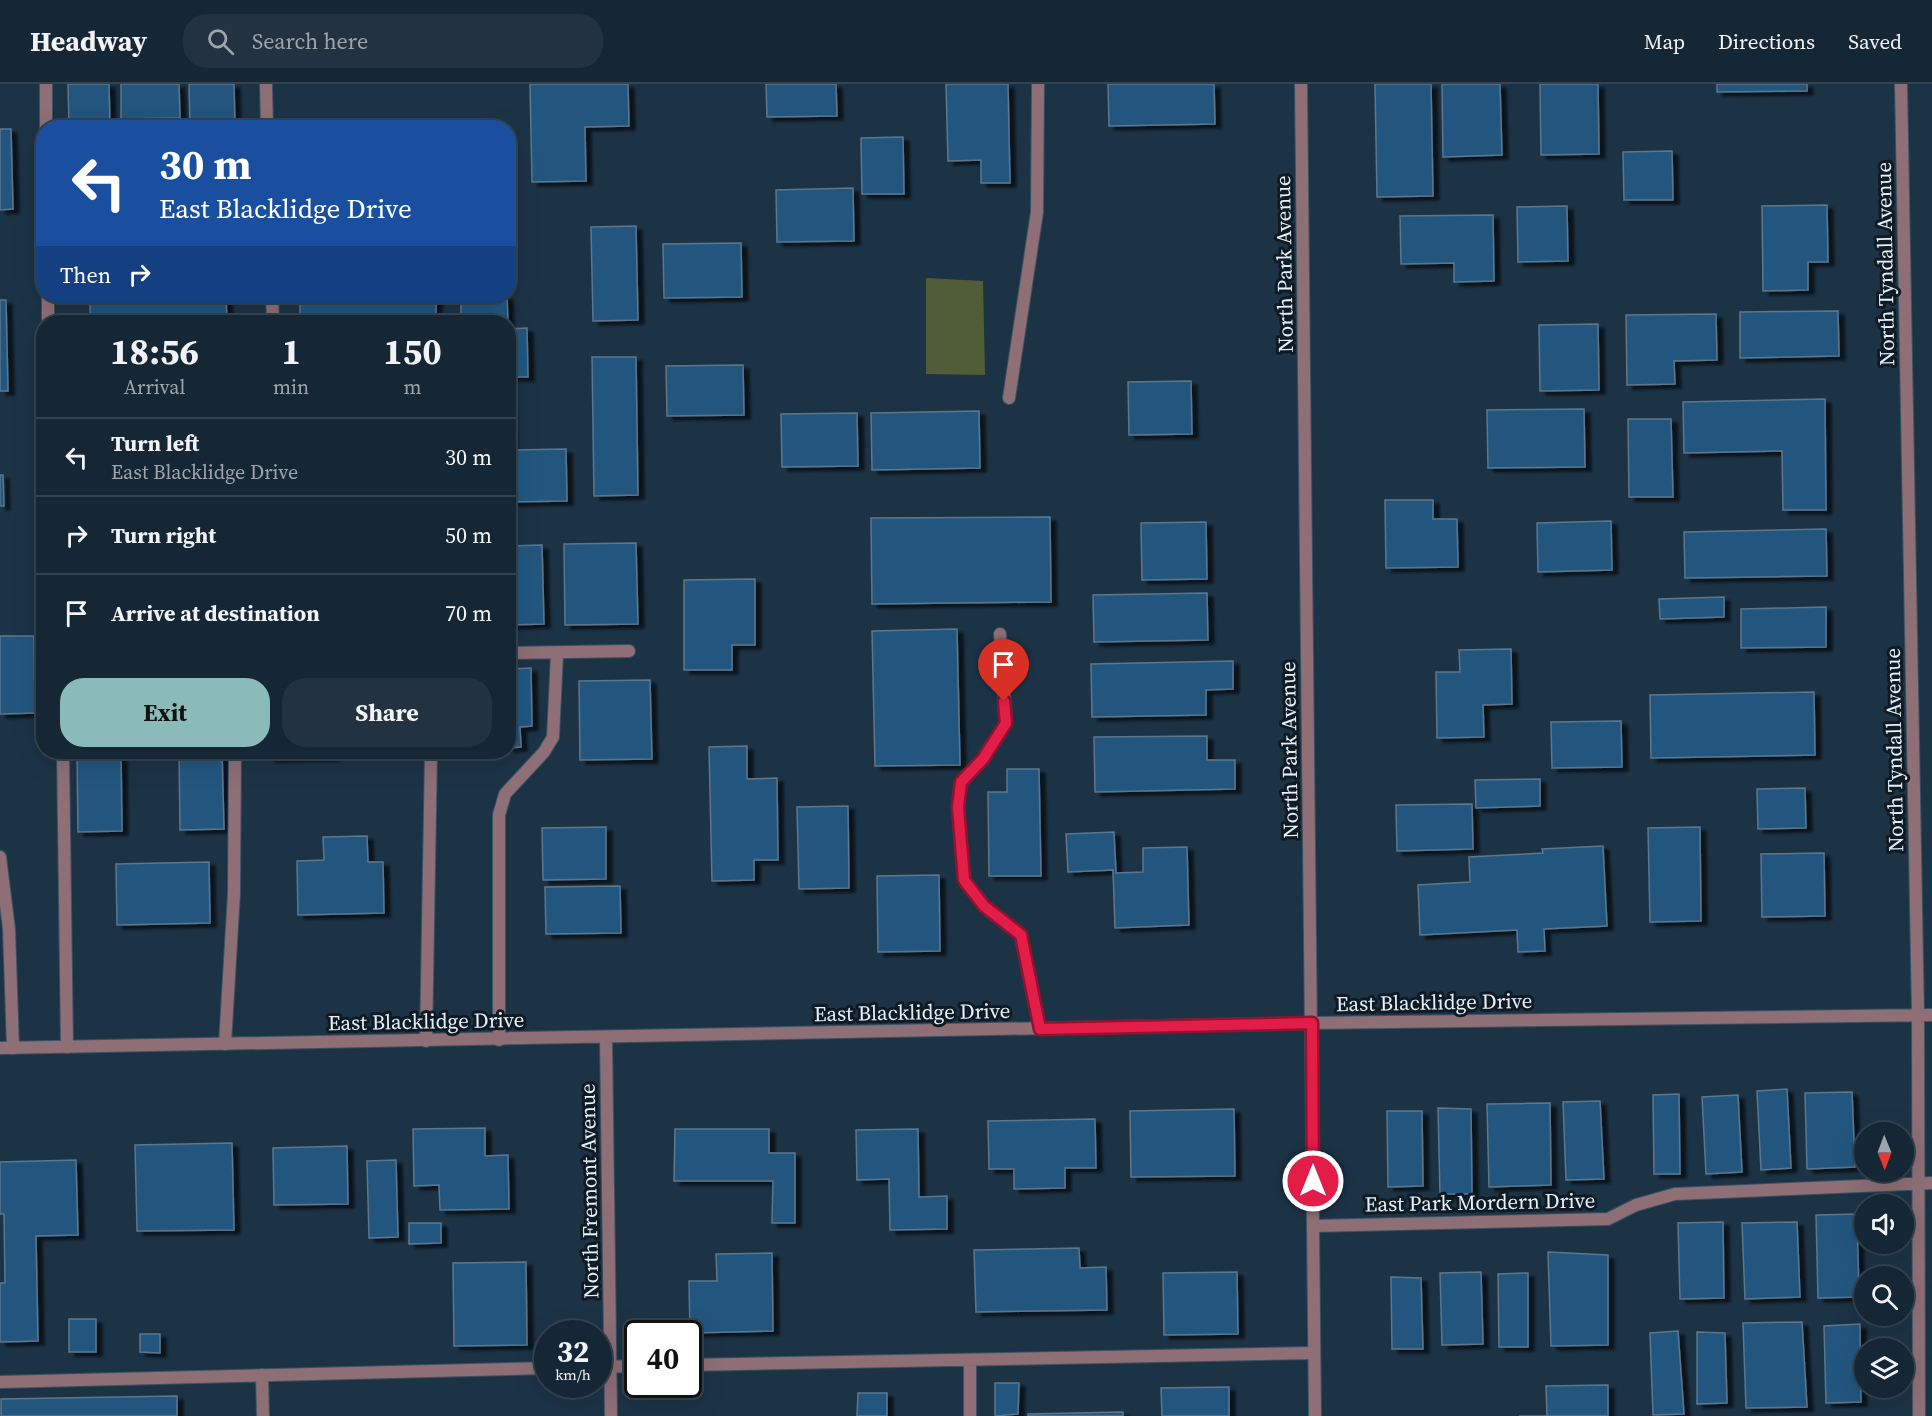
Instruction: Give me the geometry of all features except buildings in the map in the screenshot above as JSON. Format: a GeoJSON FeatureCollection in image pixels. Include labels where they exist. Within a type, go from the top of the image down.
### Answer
{"type":"FeatureCollection","features":[{"type":"Feature","properties":{"kind":"street"},"geometry":{"type":"LineString","coordinates":[[46,84],[46,120]]}},
{"type":"Feature","properties":{"kind":"street"},"geometry":{"type":"LineString","coordinates":[[266,84],[267,120]]}},
{"type":"Feature","properties":{"kind":"street"},"geometry":{"type":"LineString","coordinates":[[1009,398],[1037,212],[1038,84]]}},
{"type":"Feature","properties":{"kind":"street","name":"North Park Avenue"},"geometry":{"type":"LineString","coordinates":[[1301,84],[1315,1416]]}},
{"type":"Feature","properties":{"kind":"street","name":"North Tyndall Avenue"},"geometry":{"type":"LineString","coordinates":[[1901,84],[1918,1015],[1918,1416]]}},
{"type":"Feature","properties":{"kind":"street"},"geometry":{"type":"LineString","coordinates":[[1000,634],[1006,723],[983,759],[961,782],[958,807],[964,880],[984,906],[1021,935],[1040,1029]]}},
{"type":"Feature","properties":{"kind":"street"},"geometry":{"type":"LineString","coordinates":[[516,653],[629,651]]}},
{"type":"Feature","properties":{"kind":"street"},"geometry":{"type":"LineString","coordinates":[[499,1040],[499,815],[505,794],[544,752],[553,737],[556,654]]}},
{"type":"Feature","properties":{"kind":"street"},"geometry":{"type":"LineString","coordinates":[[63,759],[67,1047]]}},
{"type":"Feature","properties":{"kind":"street"},"geometry":{"type":"LineString","coordinates":[[225,1044],[234,893],[235,759]]}},
{"type":"Feature","properties":{"kind":"street"},"geometry":{"type":"LineString","coordinates":[[426,1041],[431,759]]}},
{"type":"Feature","properties":{"kind":"street"},"geometry":{"type":"LineString","coordinates":[[0,857],[9,929],[6,1048]]}},
{"type":"Feature","properties":{"kind":"street","name":"East Blacklidge Drive"},"geometry":{"type":"LineString","coordinates":[[6,1048],[1312,1023],[1932,1015]]}},
{"type":"Feature","properties":{"kind":"street","name":"North Fremont Avenue"},"geometry":{"type":"LineString","coordinates":[[604,1320],[606,1038]]}},
{"type":"Feature","properties":{"kind":"street","name":"East Park Mordern Drive"},"geometry":{"type":"LineString","coordinates":[[1313,1226],[1608,1219],[1636,1205],[1675,1194],[1932,1183]]}},
{"type":"Feature","properties":{"kind":"street"},"geometry":{"type":"LineString","coordinates":[[702,1365],[1314,1353]]}},
{"type":"Feature","properties":{"kind":"street"},"geometry":{"type":"LineString","coordinates":[[970,1360],[970,1416]]}},
{"type":"Feature","properties":{"kind":"street"},"geometry":{"type":"LineString","coordinates":[[0,1382],[534,1368]]}},
{"type":"Feature","properties":{"kind":"street"},"geometry":{"type":"LineString","coordinates":[[262,1375],[263,1416]]}},
{"type":"Feature","properties":{"kind":"street","name":"North Fremont Avenue"},"geometry":{"type":"LineString","coordinates":[[608,1398],[611,1416]]}},
{"type":"Feature","properties":{"kind":"green space"},"geometry":{"type":"Polygon","coordinates":[[[926,278],[983,281],[985,375],[926,374],[926,278]]]}},
{"type":"Feature","properties":{"kind":"route"},"geometry":{"type":"LineString","coordinates":[[1004,701],[1006,723],[983,759],[961,782],[958,807],[964,880],[984,906],[1021,935],[1040,1029],[1312,1023],[1313,1181]]}}]}
